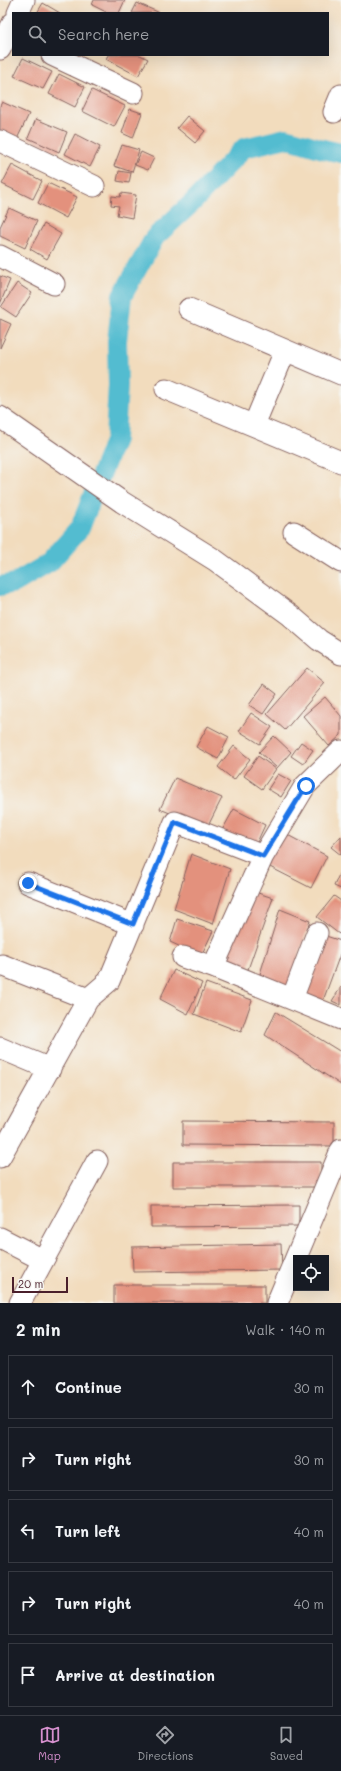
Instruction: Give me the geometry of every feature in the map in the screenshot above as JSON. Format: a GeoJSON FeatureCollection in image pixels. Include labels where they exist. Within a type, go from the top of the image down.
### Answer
{"type":"FeatureCollection","features":[{"type":"Feature","properties":{"kind":"street"},"geometry":{"type":"LineString","coordinates":[[18,12],[24,0]]}},
{"type":"Feature","properties":{"kind":"street"},"geometry":{"type":"LineString","coordinates":[[54,56],[133,94]]}},
{"type":"Feature","properties":{"kind":"street"},"geometry":{"type":"LineString","coordinates":[[0,141],[94,186]]}},
{"type":"Feature","properties":{"kind":"street"},"geometry":{"type":"LineString","coordinates":[[0,256],[54,284]]}},
{"type":"Feature","properties":{"kind":"street"},"geometry":{"type":"LineString","coordinates":[[189,309],[341,374]]}},
{"type":"Feature","properties":{"kind":"street"},"geometry":{"type":"LineString","coordinates":[[254,425],[285,351]]}},
{"type":"Feature","properties":{"kind":"street"},"geometry":{"type":"LineString","coordinates":[[166,388],[254,425],[339,456]]}},
{"type":"Feature","properties":{"kind":"street"},"geometry":{"type":"LineString","coordinates":[[0,417],[122,502],[215,560],[290,615],[319,640],[341,654]]}},
{"type":"Feature","properties":{"kind":"street"},"geometry":{"type":"LineString","coordinates":[[294,532],[341,562]]}},
{"type":"Feature","properties":{"kind":"street"},"geometry":{"type":"LineString","coordinates":[[213,967],[263,856],[306,786],[341,751]]}},
{"type":"Feature","properties":{"kind":"street"},"geometry":{"type":"LineString","coordinates":[[3,1146],[50,1068],[88,999],[109,981],[175,822],[263,856]]}},
{"type":"Feature","properties":{"kind":"street"},"geometry":{"type":"LineString","coordinates":[[28,883],[133,924]]}},
{"type":"Feature","properties":{"kind":"street"},"geometry":{"type":"LineString","coordinates":[[292,999],[317,934]]}},
{"type":"Feature","properties":{"kind":"street"},"geometry":{"type":"LineString","coordinates":[[183,957],[213,967],[341,1019]]}},
{"type":"Feature","properties":{"kind":"street"},"geometry":{"type":"LineString","coordinates":[[2,965],[88,999]]}},
{"type":"Feature","properties":{"kind":"street"},"geometry":{"type":"LineString","coordinates":[[0,1048],[50,1068]]}},
{"type":"Feature","properties":{"kind":"street"},"geometry":{"type":"LineString","coordinates":[[277,1303],[341,1150]]}},
{"type":"Feature","properties":{"kind":"street"},"geometry":{"type":"LineString","coordinates":[[20,1303],[97,1161]]}},
{"type":"Feature","properties":{"kind":"street"},"geometry":{"type":"LineString","coordinates":[[0,1238],[42,1260]]}},
{"type":"Feature","properties":{"kind":"building"},"geometry":{"type":"Polygon","coordinates":[[[94,0],[125,0],[119,12],[106,12],[92,5],[94,0]]]}},
{"type":"Feature","properties":{"kind":"building"},"geometry":{"type":"Polygon","coordinates":[[[43,3],[58,12],[38,12],[43,3]]]}},
{"type":"Feature","properties":{"kind":"building"},"geometry":{"type":"Polygon","coordinates":[[[137,3],[158,12],[132,12],[137,3]]]}},
{"type":"Feature","properties":{"kind":"building"},"geometry":{"type":"Polygon","coordinates":[[[108,56],[142,56],[148,59],[138,76],[106,59],[108,56]]]}},
{"type":"Feature","properties":{"kind":"building"},"geometry":{"type":"Polygon","coordinates":[[[23,58],[52,72],[43,89],[14,76],[23,58]]]}},
{"type":"Feature","properties":{"kind":"building"},"geometry":{"type":"Polygon","coordinates":[[[59,74],[85,87],[75,107],[49,94],[59,74]]]}},
{"type":"Feature","properties":{"kind":"building"},"geometry":{"type":"Polygon","coordinates":[[[92,90],[125,106],[114,127],[82,111],[92,90]]]}},
{"type":"Feature","properties":{"kind":"building"},"geometry":{"type":"Polygon","coordinates":[[[2,102],[29,114],[17,139],[0,131],[0,106],[2,102]]]}},
{"type":"Feature","properties":{"kind":"building"},"geometry":{"type":"Polygon","coordinates":[[[130,109],[142,113],[133,138],[122,133],[130,109]]]}},
{"type":"Feature","properties":{"kind":"building"},"geometry":{"type":"Polygon","coordinates":[[[187,116],[205,131],[195,143],[177,128],[187,116]]]}},
{"type":"Feature","properties":{"kind":"building"},"geometry":{"type":"Polygon","coordinates":[[[36,119],[67,132],[59,152],[28,138],[36,119]]]}},
{"type":"Feature","properties":{"kind":"building"},"geometry":{"type":"Polygon","coordinates":[[[75,134],[100,147],[90,167],[65,154],[75,134]]]}},
{"type":"Feature","properties":{"kind":"building"},"geometry":{"type":"Polygon","coordinates":[[[122,145],[139,150],[132,172],[114,166],[122,145]]]}},
{"type":"Feature","properties":{"kind":"building"},"geometry":{"type":"Polygon","coordinates":[[[141,152],[154,158],[148,170],[135,165],[141,152]]]}},
{"type":"Feature","properties":{"kind":"building"},"geometry":{"type":"Polygon","coordinates":[[[12,165],[42,181],[33,199],[2,184],[12,165]]]}},
{"type":"Feature","properties":{"kind":"building"},"geometry":{"type":"Polygon","coordinates":[[[119,171],[131,173],[129,183],[117,181],[119,171]]]}},
{"type":"Feature","properties":{"kind":"building"},"geometry":{"type":"Polygon","coordinates":[[[48,183],[77,197],[66,218],[38,203],[48,183]]]}},
{"type":"Feature","properties":{"kind":"building"},"geometry":{"type":"Polygon","coordinates":[[[121,193],[136,195],[132,218],[117,215],[119,206],[111,205],[112,196],[120,197],[121,193]]]}},
{"type":"Feature","properties":{"kind":"building"},"geometry":{"type":"Polygon","coordinates":[[[9,208],[37,221],[25,248],[0,236],[0,227],[9,208]]]}},
{"type":"Feature","properties":{"kind":"building"},"geometry":{"type":"Polygon","coordinates":[[[44,224],[61,234],[47,259],[30,249],[44,224]]]}},
{"type":"Feature","properties":{"kind":"building"},"geometry":{"type":"Polygon","coordinates":[[[0,276],[10,280],[0,304],[0,276]]]}},
{"type":"Feature","properties":{"kind":"building"},"geometry":{"type":"Polygon","coordinates":[[[17,283],[32,293],[16,317],[1,307],[17,283]]]}},
{"type":"Feature","properties":{"kind":"building"},"geometry":{"type":"Polygon","coordinates":[[[0,319],[11,324],[0,348],[0,319]]]}},
{"type":"Feature","properties":{"kind":"building"},"geometry":{"type":"Polygon","coordinates":[[[307,668],[325,683],[285,730],[267,714],[307,668]]]}},
{"type":"Feature","properties":{"kind":"building"},"geometry":{"type":"Polygon","coordinates":[[[264,684],[277,694],[263,714],[249,705],[264,684]]]}},
{"type":"Feature","properties":{"kind":"building"},"geometry":{"type":"Polygon","coordinates":[[[325,697],[341,716],[341,735],[329,746],[303,716],[325,697]]]}},
{"type":"Feature","properties":{"kind":"building"},"geometry":{"type":"Polygon","coordinates":[[[251,713],[272,727],[260,744],[239,731],[251,713]]]}},
{"type":"Feature","properties":{"kind":"building"},"geometry":{"type":"Polygon","coordinates":[[[208,726],[229,737],[218,759],[196,747],[208,726]]]}},
{"type":"Feature","properties":{"kind":"building"},"geometry":{"type":"Polygon","coordinates":[[[274,736],[291,752],[277,768],[259,752],[274,736]]]}},
{"type":"Feature","properties":{"kind":"building"},"geometry":{"type":"Polygon","coordinates":[[[301,742],[313,750],[303,764],[291,756],[301,742]]]}},
{"type":"Feature","properties":{"kind":"building"},"geometry":{"type":"Polygon","coordinates":[[[234,746],[250,759],[234,780],[218,767],[234,746]]]}},
{"type":"Feature","properties":{"kind":"building"},"geometry":{"type":"Polygon","coordinates":[[[258,756],[276,769],[262,789],[244,776],[258,756]]]}},
{"type":"Feature","properties":{"kind":"building"},"geometry":{"type":"Polygon","coordinates":[[[278,774],[291,781],[281,797],[268,789],[278,774]]]}},
{"type":"Feature","properties":{"kind":"building"},"geometry":{"type":"Polygon","coordinates":[[[175,778],[222,798],[207,828],[160,809],[175,778]]]}},
{"type":"Feature","properties":{"kind":"building"},"geometry":{"type":"Polygon","coordinates":[[[234,809],[265,825],[253,851],[220,834],[234,809]]]}},
{"type":"Feature","properties":{"kind":"building"},"geometry":{"type":"Polygon","coordinates":[[[280,831],[327,856],[311,888],[264,864],[280,831]]]}},
{"type":"Feature","properties":{"kind":"building"},"geometry":{"type":"Polygon","coordinates":[[[341,836],[341,855],[331,847],[341,836]]]}},
{"type":"Feature","properties":{"kind":"building"},"geometry":{"type":"Polygon","coordinates":[[[191,854],[230,869],[213,924],[174,909],[191,854]]]}},
{"type":"Feature","properties":{"kind":"building"},"geometry":{"type":"Polygon","coordinates":[[[341,870],[341,889],[334,886],[341,870]]]}},
{"type":"Feature","properties":{"kind":"building"},"geometry":{"type":"Polygon","coordinates":[[[252,891],[273,898],[246,975],[222,968],[252,891]]]}},
{"type":"Feature","properties":{"kind":"building"},"geometry":{"type":"Polygon","coordinates":[[[334,896],[341,901],[341,932],[339,934],[317,917],[334,896]]]}},
{"type":"Feature","properties":{"kind":"building"},"geometry":{"type":"Polygon","coordinates":[[[280,909],[310,921],[288,990],[260,974],[280,909]]]}},
{"type":"Feature","properties":{"kind":"building"},"geometry":{"type":"Polygon","coordinates":[[[177,919],[213,931],[201,956],[170,942],[177,919]]]}},
{"type":"Feature","properties":{"kind":"building"},"geometry":{"type":"Polygon","coordinates":[[[323,935],[341,941],[341,952],[321,1006],[302,996],[323,935]]]}},
{"type":"Feature","properties":{"kind":"building"},"geometry":{"type":"Polygon","coordinates":[[[174,970],[202,983],[188,1014],[160,999],[174,970]]]}},
{"type":"Feature","properties":{"kind":"building"},"geometry":{"type":"Polygon","coordinates":[[[206,983],[252,1000],[241,1032],[194,1014],[206,983]]]}},
{"type":"Feature","properties":{"kind":"building"},"geometry":{"type":"Polygon","coordinates":[[[341,987],[341,1005],[332,1001],[341,987]]]}},
{"type":"Feature","properties":{"kind":"building"},"geometry":{"type":"Polygon","coordinates":[[[276,1012],[341,1052],[341,1085],[265,1035],[276,1012]]]}},
{"type":"Feature","properties":{"kind":"building"},"geometry":{"type":"Polygon","coordinates":[[[183,1121],[334,1122],[334,1146],[183,1145],[183,1121]]]}},
{"type":"Feature","properties":{"kind":"building"},"geometry":{"type":"Polygon","coordinates":[[[173,1162],[321,1162],[321,1187],[173,1187],[173,1162]]]}},
{"type":"Feature","properties":{"kind":"building"},"geometry":{"type":"Polygon","coordinates":[[[299,1205],[299,1226],[151,1227],[151,1206],[299,1205]]]}},
{"type":"Feature","properties":{"kind":"building"},"geometry":{"type":"Polygon","coordinates":[[[281,1244],[282,1270],[133,1272],[132,1247],[281,1244]]]}},
{"type":"Feature","properties":{"kind":"building"},"geometry":{"type":"Polygon","coordinates":[[[114,1285],[265,1285],[265,1303],[114,1303],[114,1285]]]}},
{"type":"Feature","properties":{"kind":"waterway"},"geometry":{"type":"LineString","coordinates":[[0,586],[15,583],[49,563],[80,528],[115,439],[118,385],[117,341],[122,296],[155,237],[193,202],[244,148],[286,138],[341,153]]}},
{"type":"Feature","properties":{"kind":"route"},"geometry":{"type":"LineString","coordinates":[[28,883],[133,924],[175,822],[263,856],[306,786]]}}]}
